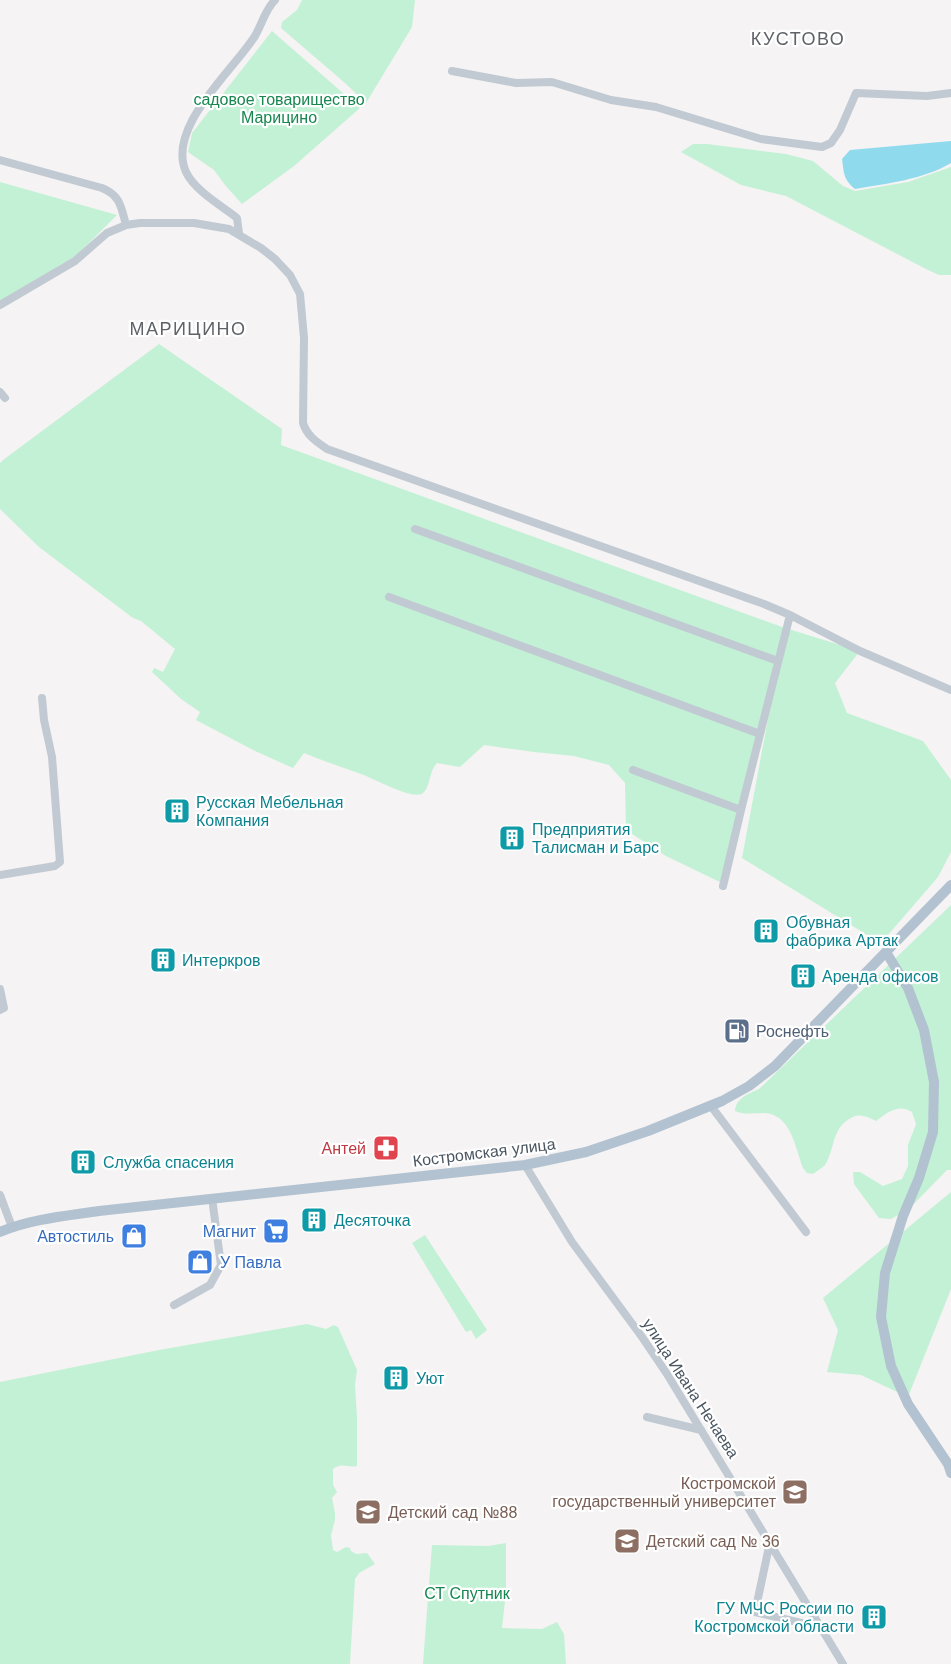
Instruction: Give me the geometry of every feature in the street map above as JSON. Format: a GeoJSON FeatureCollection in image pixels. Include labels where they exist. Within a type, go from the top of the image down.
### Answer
{"type":"FeatureCollection","features":[{"type":"Feature","properties":{"kind":"main road","name":"Костромская улица"},"geometry":{"type":"LineString","coordinates":[[0,1232],[12,1227],[65,1216],[525,1165],[586,1152],[648,1131],[711,1106],[749,1086],[775,1066],[951,885]]}},
{"type":"Feature","properties":{"kind":"main road"},"geometry":{"type":"LineString","coordinates":[[886,952],[908,988],[924,1030],[934,1082],[933,1132],[885,1273],[881,1317],[891,1366],[908,1404],[948,1464],[951,1473]]}},
{"type":"Feature","properties":{"kind":"street"},"geometry":{"type":"LineString","coordinates":[[239,234],[237,218],[205,194],[186,172],[183,144],[188,126],[255,36],[275,0]]}},
{"type":"Feature","properties":{"kind":"street"},"geometry":{"type":"LineString","coordinates":[[452,71],[516,83],[552,82],[611,100],[656,107],[761,139],[822,147],[831,143],[840,130],[856,93],[927,96],[951,93]]}},
{"type":"Feature","properties":{"kind":"street"},"geometry":{"type":"LineString","coordinates":[[0,160],[111,192],[119,201],[126,225]]}},
{"type":"Feature","properties":{"kind":"street"},"geometry":{"type":"LineString","coordinates":[[0,305],[75,261],[107,233],[126,225],[194,223],[229,229],[275,259],[290,275],[300,294],[304,338],[302,415],[304,428],[313,440],[327,449],[753,600],[790,615],[860,651],[951,690]]}},
{"type":"Feature","properties":{"kind":"street"},"geometry":{"type":"LineString","coordinates":[[415,529],[778,661]]}},
{"type":"Feature","properties":{"kind":"street"},"geometry":{"type":"LineString","coordinates":[[389,597],[760,734]]}},
{"type":"Feature","properties":{"kind":"street"},"geometry":{"type":"LineString","coordinates":[[723,886],[790,615]]}},
{"type":"Feature","properties":{"kind":"street"},"geometry":{"type":"LineString","coordinates":[[0,875],[55,866],[60,862],[52,757],[42,698]]}},
{"type":"Feature","properties":{"kind":"street"},"geometry":{"type":"LineString","coordinates":[[633,770],[741,810]]}},
{"type":"Feature","properties":{"kind":"street"},"geometry":{"type":"LineString","coordinates":[[0,989],[2,1009]]}},
{"type":"Feature","properties":{"kind":"street"},"geometry":{"type":"LineString","coordinates":[[711,1106],[806,1232]]}},
{"type":"Feature","properties":{"kind":"street","name":"улица Ивана Нечаева"},"geometry":{"type":"LineString","coordinates":[[525,1165],[572,1242],[642,1337],[843,1664]]}},
{"type":"Feature","properties":{"kind":"street"},"geometry":{"type":"LineString","coordinates":[[0,1195],[12,1227]]}},
{"type":"Feature","properties":{"kind":"street"},"geometry":{"type":"LineString","coordinates":[[174,1305],[210,1285],[221,1265],[212,1198]]}},
{"type":"Feature","properties":{"kind":"street"},"geometry":{"type":"LineString","coordinates":[[647,1417],[701,1430]]}},
{"type":"Feature","properties":{"kind":"street"},"geometry":{"type":"LineString","coordinates":[[770,1542],[755,1612],[822,1628]]}},
{"type":"Feature","properties":{"kind":"green space"},"geometry":{"type":"Polygon","coordinates":[[[302,0],[415,0],[412,27],[366,103],[281,28],[282,22],[297,10],[302,0]]]}},
{"type":"Feature","properties":{"kind":"green space","name":"садовое товарищество Марицино"},"geometry":{"type":"Polygon","coordinates":[[[272,31],[360,108],[294,166],[242,204],[214,170],[188,152],[192,133],[272,31]]]}},
{"type":"Feature","properties":{"kind":"green space"},"geometry":{"type":"Polygon","coordinates":[[[693,144],[786,154],[813,161],[843,186],[855,191],[908,182],[951,167],[951,275],[939,275],[926,269],[786,196],[741,185],[681,152],[693,144]]]}},
{"type":"Feature","properties":{"kind":"green space"},"geometry":{"type":"Polygon","coordinates":[[[0,182],[117,215],[77,255],[0,301],[0,182]]]}},
{"type":"Feature","properties":{"kind":"green space"},"geometry":{"type":"Polygon","coordinates":[[[159,344],[282,429],[281,445],[785,628],[860,651],[835,683],[847,713],[923,741],[951,780],[951,852],[938,877],[878,944],[864,933],[742,858],[782,644],[724,884],[666,856],[626,830],[625,783],[609,765],[574,756],[484,745],[460,767],[437,763],[432,770],[425,791],[418,795],[393,788],[304,753],[293,768],[196,720],[200,712],[181,699],[152,672],[154,668],[163,672],[175,649],[141,621],[133,618],[39,547],[0,509],[0,463],[159,344]]]}},
{"type":"Feature","properties":{"kind":"green space"},"geometry":{"type":"Polygon","coordinates":[[[951,905],[951,1170],[947,1170],[909,1209],[891,1219],[879,1218],[854,1184],[853,1172],[860,1172],[883,1186],[902,1179],[908,1166],[908,1145],[916,1124],[912,1112],[902,1108],[889,1112],[876,1121],[860,1116],[849,1119],[838,1131],[825,1165],[813,1174],[807,1173],[803,1168],[791,1133],[780,1119],[764,1113],[749,1114],[735,1111],[743,1097],[759,1089],[951,905]]]}},
{"type":"Feature","properties":{"kind":"green space"},"geometry":{"type":"Polygon","coordinates":[[[951,1192],[951,1289],[908,1397],[861,1375],[827,1372],[838,1330],[823,1298],[951,1192]]]}},
{"type":"Feature","properties":{"kind":"green space"},"geometry":{"type":"Polygon","coordinates":[[[425,1235],[487,1330],[476,1339],[471,1330],[466,1332],[412,1243],[425,1235]]]}},
{"type":"Feature","properties":{"kind":"green space"},"geometry":{"type":"Polygon","coordinates":[[[307,1324],[326,1329],[334,1325],[338,1327],[357,1370],[355,1384],[357,1466],[339,1466],[333,1469],[333,1485],[337,1492],[332,1498],[335,1520],[331,1535],[333,1550],[337,1552],[346,1547],[356,1554],[367,1553],[375,1564],[359,1573],[355,1579],[350,1664],[0,1664],[0,1382],[159,1350],[307,1324]]]}},
{"type":"Feature","properties":{"kind":"green space","name":"СТ Спутник"},"geometry":{"type":"Polygon","coordinates":[[[506,1543],[506,1592],[502,1628],[542,1629],[557,1622],[564,1634],[566,1664],[423,1664],[432,1545],[488,1546],[506,1543]]]}},
{"type":"Feature","properties":{"kind":"water"},"geometry":{"type":"Polygon","coordinates":[[[951,141],[951,163],[929,173],[855,189],[845,176],[842,159],[850,150],[951,141]]]}},
{"type":"Feature","properties":{"kind":"place","name":"Русская Мебельная Компания"},"geometry":{"type":"Point","coordinates":[177,811]}},
{"type":"Feature","properties":{"kind":"place","name":"Предприятия Талисман и Барс"},"geometry":{"type":"Point","coordinates":[512,838]}},
{"type":"Feature","properties":{"kind":"place","name":"Обувная фабрика Артак"},"geometry":{"type":"Point","coordinates":[766,931]}},
{"type":"Feature","properties":{"kind":"place","name":"Интеркров"},"geometry":{"type":"Point","coordinates":[163,960]}},
{"type":"Feature","properties":{"kind":"place","name":"Аренда офисов"},"geometry":{"type":"Point","coordinates":[803,976]}},
{"type":"Feature","properties":{"kind":"place","name":"Роснефть"},"geometry":{"type":"Point","coordinates":[737,1031]}},
{"type":"Feature","properties":{"kind":"place","name":"Антей"},"geometry":{"type":"Point","coordinates":[386,1148]}},
{"type":"Feature","properties":{"kind":"place","name":"Служба спасения"},"geometry":{"type":"Point","coordinates":[83,1162]}},
{"type":"Feature","properties":{"kind":"place","name":"Десяточка"},"geometry":{"type":"Point","coordinates":[314,1220]}},
{"type":"Feature","properties":{"kind":"place","name":"Магнит"},"geometry":{"type":"Point","coordinates":[276,1231]}},
{"type":"Feature","properties":{"kind":"place","name":"Автостиль"},"geometry":{"type":"Point","coordinates":[134,1236]}},
{"type":"Feature","properties":{"kind":"place","name":"У Павла"},"geometry":{"type":"Point","coordinates":[200,1262]}},
{"type":"Feature","properties":{"kind":"place","name":"Уют"},"geometry":{"type":"Point","coordinates":[396,1378]}},
{"type":"Feature","properties":{"kind":"place","name":"Костромской государственный университет"},"geometry":{"type":"Point","coordinates":[795,1492]}},
{"type":"Feature","properties":{"kind":"place","name":"Детский сад №88"},"geometry":{"type":"Point","coordinates":[368,1512]}},
{"type":"Feature","properties":{"kind":"place","name":"Детский сад № 36"},"geometry":{"type":"Point","coordinates":[627,1541]}},
{"type":"Feature","properties":{"kind":"place","name":"ГУ МЧС России по Костромской области"},"geometry":{"type":"Point","coordinates":[874,1617]}},
{"type":"Feature","properties":{"kind":"district","name":"КУСТОВО"},"geometry":{"type":"Point","coordinates":[798,39]}},
{"type":"Feature","properties":{"kind":"district","name":"МАРИЦИНО"},"geometry":{"type":"Point","coordinates":[188,329]}}]}
